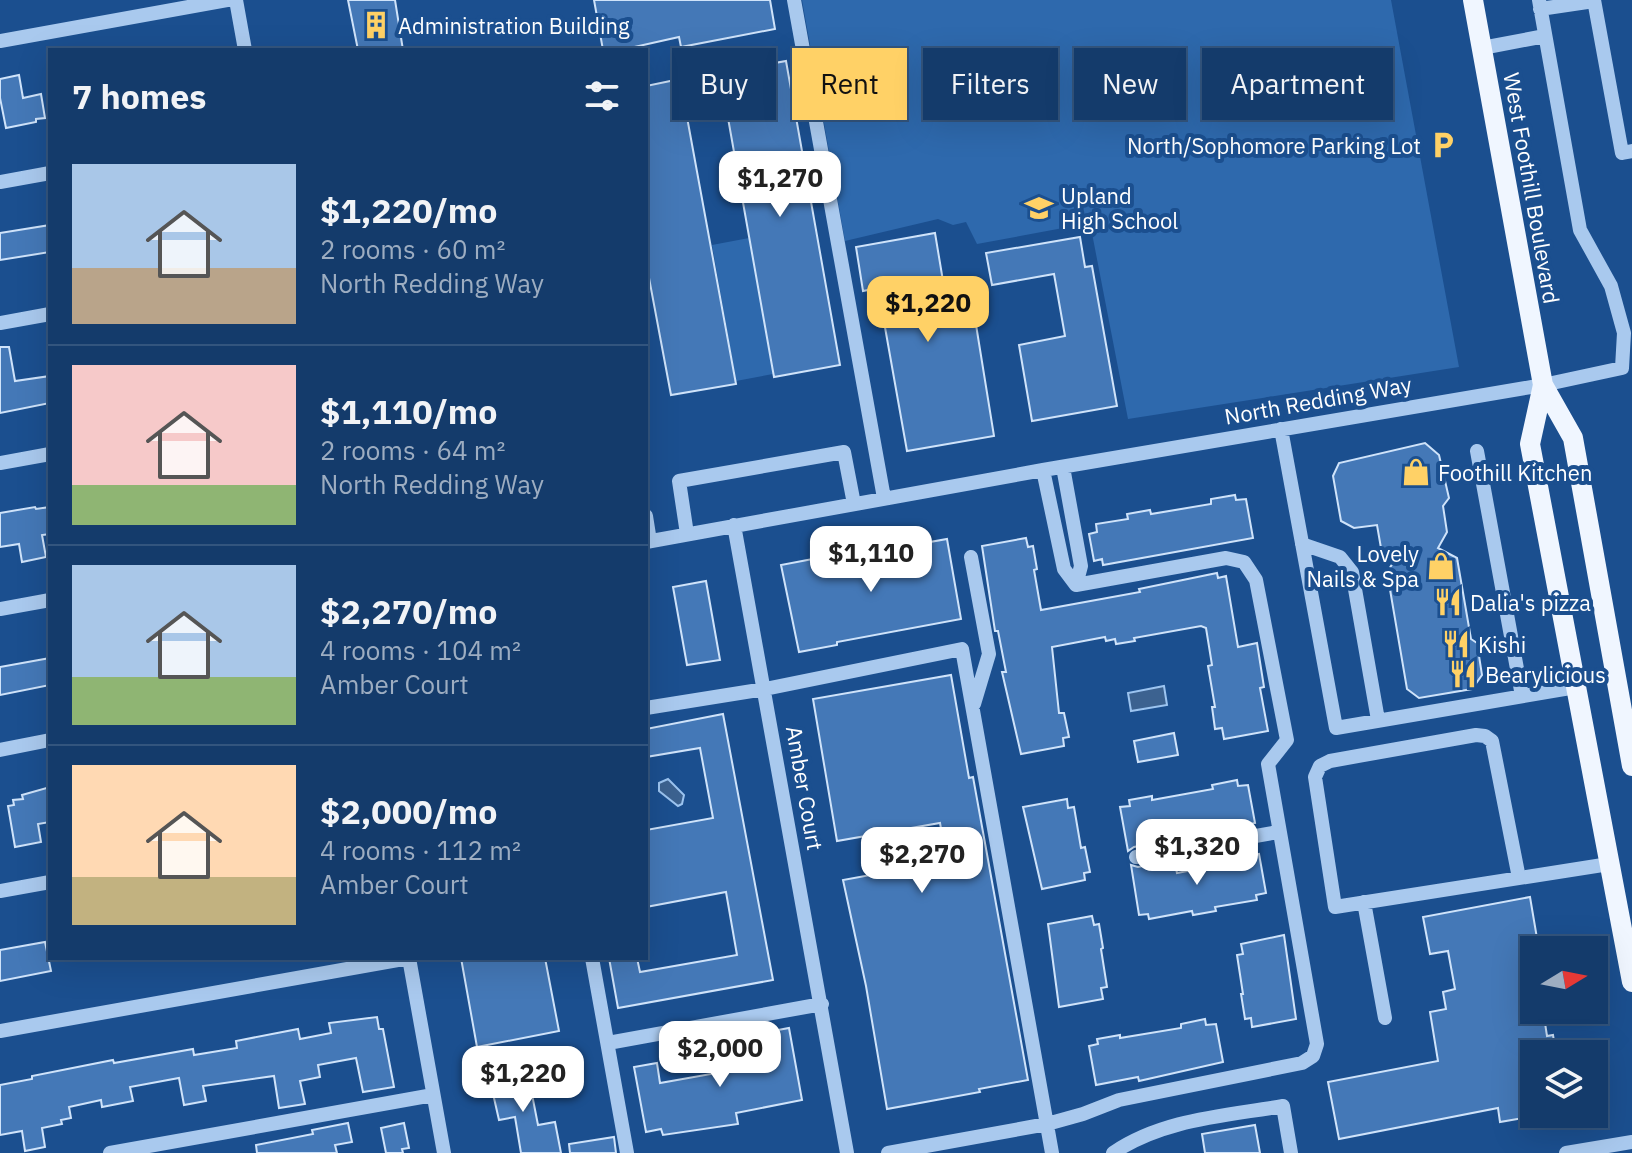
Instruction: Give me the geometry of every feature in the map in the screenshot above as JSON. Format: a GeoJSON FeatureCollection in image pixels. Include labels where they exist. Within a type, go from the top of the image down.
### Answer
{"type":"FeatureCollection","features":[{"type":"Feature","properties":{"kind":"main road","name":"West Foothill Boulevard"},"geometry":{"type":"LineString","coordinates":[[1473,0],[1543,385],[1573,438],[1624,670],[1632,766]]}},
{"type":"Feature","properties":{"kind":"main road","name":"West Foothill Boulevard"},"geometry":{"type":"LineString","coordinates":[[1543,385],[1530,444],[1632,979]]}},
{"type":"Feature","properties":{"kind":"street"},"geometry":{"type":"LineString","coordinates":[[0,41],[227,0]]}},
{"type":"Feature","properties":{"kind":"street"},"geometry":{"type":"LineString","coordinates":[[236,0],[245,48]]}},
{"type":"Feature","properties":{"kind":"street"},"geometry":{"type":"LineString","coordinates":[[794,0],[884,498]]}},
{"type":"Feature","properties":{"kind":"street"},"geometry":{"type":"LineString","coordinates":[[1540,5],[1594,0],[1622,153],[1632,151]]}},
{"type":"Feature","properties":{"kind":"street","name":"North Redding Way"},"geometry":{"type":"LineString","coordinates":[[648,542],[1043,470],[1627,371],[1624,333],[1611,286],[1580,230],[1540,5]]}},
{"type":"Feature","properties":{"kind":"street"},"geometry":{"type":"LineString","coordinates":[[1482,48],[1545,36]]}},
{"type":"Feature","properties":{"kind":"street"},"geometry":{"type":"LineString","coordinates":[[0,182],[48,173]]}},
{"type":"Feature","properties":{"kind":"street"},"geometry":{"type":"LineString","coordinates":[[0,323],[48,314]]}},
{"type":"Feature","properties":{"kind":"street"},"geometry":{"type":"LineString","coordinates":[[1281,429],[1336,728],[1576,687]]}},
{"type":"Feature","properties":{"kind":"street"},"geometry":{"type":"LineString","coordinates":[[1477,451],[1522,696]]}},
{"type":"Feature","properties":{"kind":"street"},"geometry":{"type":"LineString","coordinates":[[687,534],[679,481],[844,452],[854,504]]}},
{"type":"Feature","properties":{"kind":"street"},"geometry":{"type":"LineString","coordinates":[[0,463],[48,454]]}},
{"type":"Feature","properties":{"kind":"street"},"geometry":{"type":"LineString","coordinates":[[1063,467],[1081,566],[1076,585]]}},
{"type":"Feature","properties":{"kind":"street"},"geometry":{"type":"LineString","coordinates":[[1043,470],[1064,569],[1076,585]]}},
{"type":"Feature","properties":{"kind":"street","name":"Amber Court"},"geometry":{"type":"LineString","coordinates":[[734,525],[847,1153]]}},
{"type":"Feature","properties":{"kind":"street"},"geometry":{"type":"LineString","coordinates":[[1302,544],[1340,557],[1352,572],[1378,720]]}},
{"type":"Feature","properties":{"kind":"street"},"geometry":{"type":"LineString","coordinates":[[971,557],[989,654],[973,709]]}},
{"type":"Feature","properties":{"kind":"street"},"geometry":{"type":"LineString","coordinates":[[888,1153],[1047,1124],[1119,1100],[1302,1063],[1313,1056],[1317,1044],[1268,764],[1287,740],[1256,580],[1244,562],[1226,558],[1076,585]]}},
{"type":"Feature","properties":{"kind":"street"},"geometry":{"type":"LineString","coordinates":[[0,609],[48,600]]}},
{"type":"Feature","properties":{"kind":"street"},"geometry":{"type":"LineString","coordinates":[[648,708],[765,689],[962,649],[1052,1153]]}},
{"type":"Feature","properties":{"kind":"street"},"geometry":{"type":"LineString","coordinates":[[1519,878],[1492,741],[1485,736],[1476,735],[1330,761],[1320,766],[1315,777],[1335,907],[1609,864]]}},
{"type":"Feature","properties":{"kind":"street"},"geometry":{"type":"LineString","coordinates":[[0,750],[48,740]]}},
{"type":"Feature","properties":{"kind":"street"},"geometry":{"type":"LineString","coordinates":[[1136,857],[1278,832]]}},
{"type":"Feature","properties":{"kind":"street"},"geometry":{"type":"LineString","coordinates":[[0,891],[48,882]]}},
{"type":"Feature","properties":{"kind":"street"},"geometry":{"type":"LineString","coordinates":[[1364,902],[1385,1018]]}},
{"type":"Feature","properties":{"kind":"street"},"geometry":{"type":"LineString","coordinates":[[0,1031],[398,960]]}},
{"type":"Feature","properties":{"kind":"street"},"geometry":{"type":"LineString","coordinates":[[409,960],[444,1153]]}},
{"type":"Feature","properties":{"kind":"street"},"geometry":{"type":"LineString","coordinates":[[592,960],[627,1153]]}},
{"type":"Feature","properties":{"kind":"street"},"geometry":{"type":"LineString","coordinates":[[608,1043],[822,1004]]}},
{"type":"Feature","properties":{"kind":"street"},"geometry":{"type":"LineString","coordinates":[[110,1153],[433,1095]]}},
{"type":"Feature","properties":{"kind":"street"},"geometry":{"type":"LineString","coordinates":[[1113,1153],[1135,1138],[1163,1127],[1283,1106],[1291,1153]]}},
{"type":"Feature","properties":{"kind":"street"},"geometry":{"type":"LineString","coordinates":[[1566,1153],[1632,1142]]}},
{"type":"Feature","properties":{"kind":"shaded area"},"geometry":{"type":"Polygon","coordinates":[[[802,0],[1391,0],[1459,367],[1128,419],[1090,223],[977,244],[966,222],[953,225],[938,219],[845,241],[823,120],[907,120],[907,48],[811,48],[802,0]]]}},
{"type":"Feature","properties":{"kind":"shaded area"},"geometry":{"type":"Polygon","coordinates":[[[749,238],[773,374],[736,381],[712,245],[749,238]]]}},
{"type":"Feature","properties":{"kind":"shaded area"},"geometry":{"type":"Polygon","coordinates":[[[1164,686],[1167,705],[1131,711],[1128,693],[1164,686]]]}},
{"type":"Feature","properties":{"kind":"shaded area"},"geometry":{"type":"Polygon","coordinates":[[[668,779],[684,795],[682,804],[678,806],[659,791],[659,783],[668,779]]]}},
{"type":"Feature","properties":{"kind":"building","name":"Administration Building"},"geometry":{"type":"Polygon","coordinates":[[[348,0],[395,0],[403,48],[358,48],[348,0]]]}},
{"type":"Feature","properties":{"kind":"building"},"geometry":{"type":"Polygon","coordinates":[[[594,0],[770,0],[775,29],[681,47],[679,37],[630,48],[603,48],[594,0]]]}},
{"type":"Feature","properties":{"kind":"building"},"geometry":{"type":"Polygon","coordinates":[[[786,61],[792,95],[792,120],[796,120],[840,365],[774,377],[728,120],[776,120],[776,63],[786,61]]]}},
{"type":"Feature","properties":{"kind":"building"},"geometry":{"type":"Polygon","coordinates":[[[19,75],[23,98],[41,94],[45,118],[6,128],[0,79],[19,75]]]}},
{"type":"Feature","properties":{"kind":"building"},"geometry":{"type":"Polygon","coordinates":[[[672,81],[672,120],[688,120],[736,384],[671,395],[648,273],[648,86],[672,81]]]}},
{"type":"Feature","properties":{"kind":"building"},"geometry":{"type":"Polygon","coordinates":[[[48,225],[48,252],[0,260],[0,233],[48,225]]]}},
{"type":"Feature","properties":{"kind":"building"},"geometry":{"type":"Polygon","coordinates":[[[935,233],[947,305],[972,300],[994,436],[907,451],[878,288],[863,291],[856,247],[935,233]]]}},
{"type":"Feature","properties":{"kind":"building"},"geometry":{"type":"Polygon","coordinates":[[[1080,237],[1085,267],[1092,266],[1117,406],[1032,421],[1019,345],[1065,336],[1054,274],[992,285],[986,253],[1080,237]]]}},
{"type":"Feature","properties":{"kind":"building"},"geometry":{"type":"Polygon","coordinates":[[[0,347],[9,347],[15,381],[48,376],[48,403],[0,413],[0,347]]]}},
{"type":"Feature","properties":{"kind":"building"},"geometry":{"type":"Polygon","coordinates":[[[1425,443],[1439,455],[1449,498],[1443,506],[1447,532],[1438,548],[1457,558],[1471,639],[1477,643],[1482,675],[1472,689],[1419,698],[1407,689],[1387,572],[1397,557],[1381,548],[1377,525],[1354,528],[1341,521],[1333,476],[1339,463],[1425,443]]]}},
{"type":"Feature","properties":{"kind":"building"},"geometry":{"type":"Polygon","coordinates":[[[1235,495],[1236,500],[1246,499],[1253,538],[1103,565],[1102,559],[1094,561],[1089,534],[1097,532],[1096,524],[1128,519],[1127,514],[1150,510],[1151,514],[1211,504],[1211,499],[1235,495]]]}},
{"type":"Feature","properties":{"kind":"building"},"geometry":{"type":"Polygon","coordinates":[[[48,507],[48,534],[42,535],[46,557],[22,562],[19,544],[0,547],[0,513],[48,507]]]}},
{"type":"Feature","properties":{"kind":"building"},"geometry":{"type":"Polygon","coordinates":[[[1026,538],[1028,547],[1033,546],[1041,610],[1140,592],[1139,589],[1217,573],[1218,578],[1226,576],[1238,647],[1257,643],[1264,687],[1260,688],[1268,731],[1224,739],[1222,728],[1215,729],[1212,707],[1215,707],[1208,666],[1212,665],[1206,628],[1201,626],[1116,644],[1115,639],[1106,641],[1105,637],[1052,647],[1059,713],[1064,713],[1069,737],[1063,738],[1064,746],[1021,754],[1002,672],[1006,672],[998,631],[995,631],[982,546],[1026,538]]]}},
{"type":"Feature","properties":{"kind":"building"},"geometry":{"type":"Polygon","coordinates":[[[947,539],[961,619],[799,652],[781,565],[818,558],[818,562],[947,539]]]}},
{"type":"Feature","properties":{"kind":"building"},"geometry":{"type":"Polygon","coordinates":[[[706,581],[720,660],[687,665],[673,587],[706,581]]]}},
{"type":"Feature","properties":{"kind":"building"},"geometry":{"type":"Polygon","coordinates":[[[48,658],[48,685],[0,695],[0,667],[48,658]]]}},
{"type":"Feature","properties":{"kind":"building"},"geometry":{"type":"Polygon","coordinates":[[[951,675],[969,778],[973,777],[1028,1080],[887,1109],[866,986],[843,880],[947,861],[940,823],[837,841],[813,699],[951,675]]]}},
{"type":"Feature","properties":{"kind":"building"},"geometry":{"type":"Polygon","coordinates":[[[723,714],[773,980],[618,1008],[609,960],[637,960],[640,972],[737,955],[726,892],[648,907],[648,830],[713,818],[700,748],[648,757],[648,729],[723,714]]]}},
{"type":"Feature","properties":{"kind":"building"},"geometry":{"type":"Polygon","coordinates":[[[1174,733],[1178,755],[1138,762],[1134,741],[1174,733]]]}},
{"type":"Feature","properties":{"kind":"building"},"geometry":{"type":"Polygon","coordinates":[[[1237,780],[1238,786],[1248,785],[1255,823],[1134,847],[1128,851],[1120,807],[1130,806],[1129,800],[1152,796],[1152,800],[1213,789],[1212,785],[1237,780]]]}},
{"type":"Feature","properties":{"kind":"building"},"geometry":{"type":"Polygon","coordinates":[[[48,788],[48,822],[38,824],[41,842],[15,847],[8,806],[14,805],[13,800],[23,799],[22,795],[48,788]]]}},
{"type":"Feature","properties":{"kind":"building"},"geometry":{"type":"Polygon","coordinates":[[[1067,799],[1068,808],[1074,807],[1081,848],[1085,847],[1090,872],[1084,873],[1085,880],[1042,889],[1023,807],[1067,799]]]}},
{"type":"Feature","properties":{"kind":"building"},"geometry":{"type":"Polygon","coordinates":[[[1259,854],[1266,893],[1256,895],[1257,900],[1215,907],[1216,911],[1193,915],[1192,911],[1149,919],[1148,914],[1139,915],[1131,865],[1138,867],[1174,860],[1177,873],[1218,865],[1217,861],[1259,854]]]}},
{"type":"Feature","properties":{"kind":"building"},"geometry":{"type":"Polygon","coordinates":[[[1530,897],[1537,936],[1520,936],[1520,1024],[1545,1024],[1547,1036],[1553,1035],[1554,1040],[1520,1040],[1520,1118],[1500,1122],[1498,1108],[1339,1139],[1328,1082],[1438,1061],[1430,1012],[1446,1009],[1443,992],[1455,989],[1448,951],[1430,954],[1423,917],[1530,897]]]}},
{"type":"Feature","properties":{"kind":"building"},"geometry":{"type":"Polygon","coordinates":[[[1092,916],[1094,925],[1099,924],[1103,948],[1107,987],[1101,988],[1103,999],[1059,1007],[1048,924],[1092,916]]]}},
{"type":"Feature","properties":{"kind":"building"},"geometry":{"type":"Polygon","coordinates":[[[1284,935],[1296,1019],[1252,1027],[1251,1018],[1245,1019],[1237,955],[1243,954],[1241,944],[1284,935]]]}},
{"type":"Feature","properties":{"kind":"building"},"geometry":{"type":"Polygon","coordinates":[[[45,942],[51,971],[0,981],[0,950],[45,942]]]}},
{"type":"Feature","properties":{"kind":"building"},"geometry":{"type":"Polygon","coordinates":[[[461,960],[545,960],[559,1031],[477,1047],[461,960]]]}},
{"type":"Feature","properties":{"kind":"building"},"geometry":{"type":"Polygon","coordinates":[[[377,1017],[379,1029],[383,1029],[394,1087],[363,1092],[356,1058],[318,1065],[320,1077],[300,1081],[305,1104],[279,1108],[274,1076],[203,1086],[206,1101],[184,1105],[179,1078],[130,1087],[133,1101],[102,1107],[101,1100],[69,1107],[71,1118],[61,1120],[62,1124],[42,1128],[45,1147],[25,1151],[22,1131],[0,1135],[0,1085],[113,1060],[114,1063],[193,1049],[194,1055],[237,1048],[236,1041],[298,1029],[300,1039],[331,1033],[329,1023],[377,1017]]]}},
{"type":"Feature","properties":{"kind":"building"},"geometry":{"type":"Polygon","coordinates":[[[1205,1019],[1206,1025],[1216,1024],[1223,1062],[1139,1081],[1138,1077],[1096,1085],[1089,1046],[1098,1044],[1097,1039],[1181,1028],[1181,1024],[1205,1019]]]}},
{"type":"Feature","properties":{"kind":"building"},"geometry":{"type":"Polygon","coordinates":[[[789,1028],[802,1100],[736,1113],[738,1124],[663,1135],[661,1129],[646,1132],[634,1067],[657,1063],[660,1083],[711,1074],[707,1051],[730,1046],[734,1065],[771,1057],[767,1032],[789,1028]]]}},
{"type":"Feature","properties":{"kind":"building"},"geometry":{"type":"Polygon","coordinates":[[[509,1072],[511,1077],[528,1074],[538,1125],[555,1122],[561,1153],[521,1153],[515,1117],[499,1120],[489,1076],[509,1072]]]}},
{"type":"Feature","properties":{"kind":"building"},"geometry":{"type":"Polygon","coordinates":[[[348,1123],[352,1142],[335,1145],[337,1153],[257,1153],[256,1145],[313,1134],[312,1130],[348,1123]]]}},
{"type":"Feature","properties":{"kind":"building"},"geometry":{"type":"Polygon","coordinates":[[[404,1123],[409,1148],[402,1149],[403,1153],[386,1153],[381,1128],[404,1123]]]}},
{"type":"Feature","properties":{"kind":"building"},"geometry":{"type":"Polygon","coordinates":[[[1255,1125],[1260,1153],[1205,1153],[1202,1134],[1255,1125]]]}},
{"type":"Feature","properties":{"kind":"building"},"geometry":{"type":"Polygon","coordinates":[[[614,1137],[616,1153],[570,1153],[569,1144],[614,1137]]]}},
{"type":"Feature","properties":{"kind":"place","name":"Administration Building"},"geometry":{"type":"Point","coordinates":[376,25]}},
{"type":"Feature","properties":{"kind":"place","name":"North/Sophomore Parking Lot"},"geometry":{"type":"Point","coordinates":[1443,145]}},
{"type":"Feature","properties":{"kind":"place","name":"Upland High School"},"geometry":{"type":"Point","coordinates":[1039,208]}},
{"type":"Feature","properties":{"kind":"place","name":"Foothill Kitchen"},"geometry":{"type":"Point","coordinates":[1416,472]}},
{"type":"Feature","properties":{"kind":"place","name":"Lovely Nails & Spa"},"geometry":{"type":"Point","coordinates":[1441,566]}},
{"type":"Feature","properties":{"kind":"place","name":"Dalia's pizza"},"geometry":{"type":"Point","coordinates":[1448,602]}},
{"type":"Feature","properties":{"kind":"place","name":"Kishi"},"geometry":{"type":"Point","coordinates":[1456,644]}},
{"type":"Feature","properties":{"kind":"place","name":"Bearylicious"},"geometry":{"type":"Point","coordinates":[1463,674]}}]}
